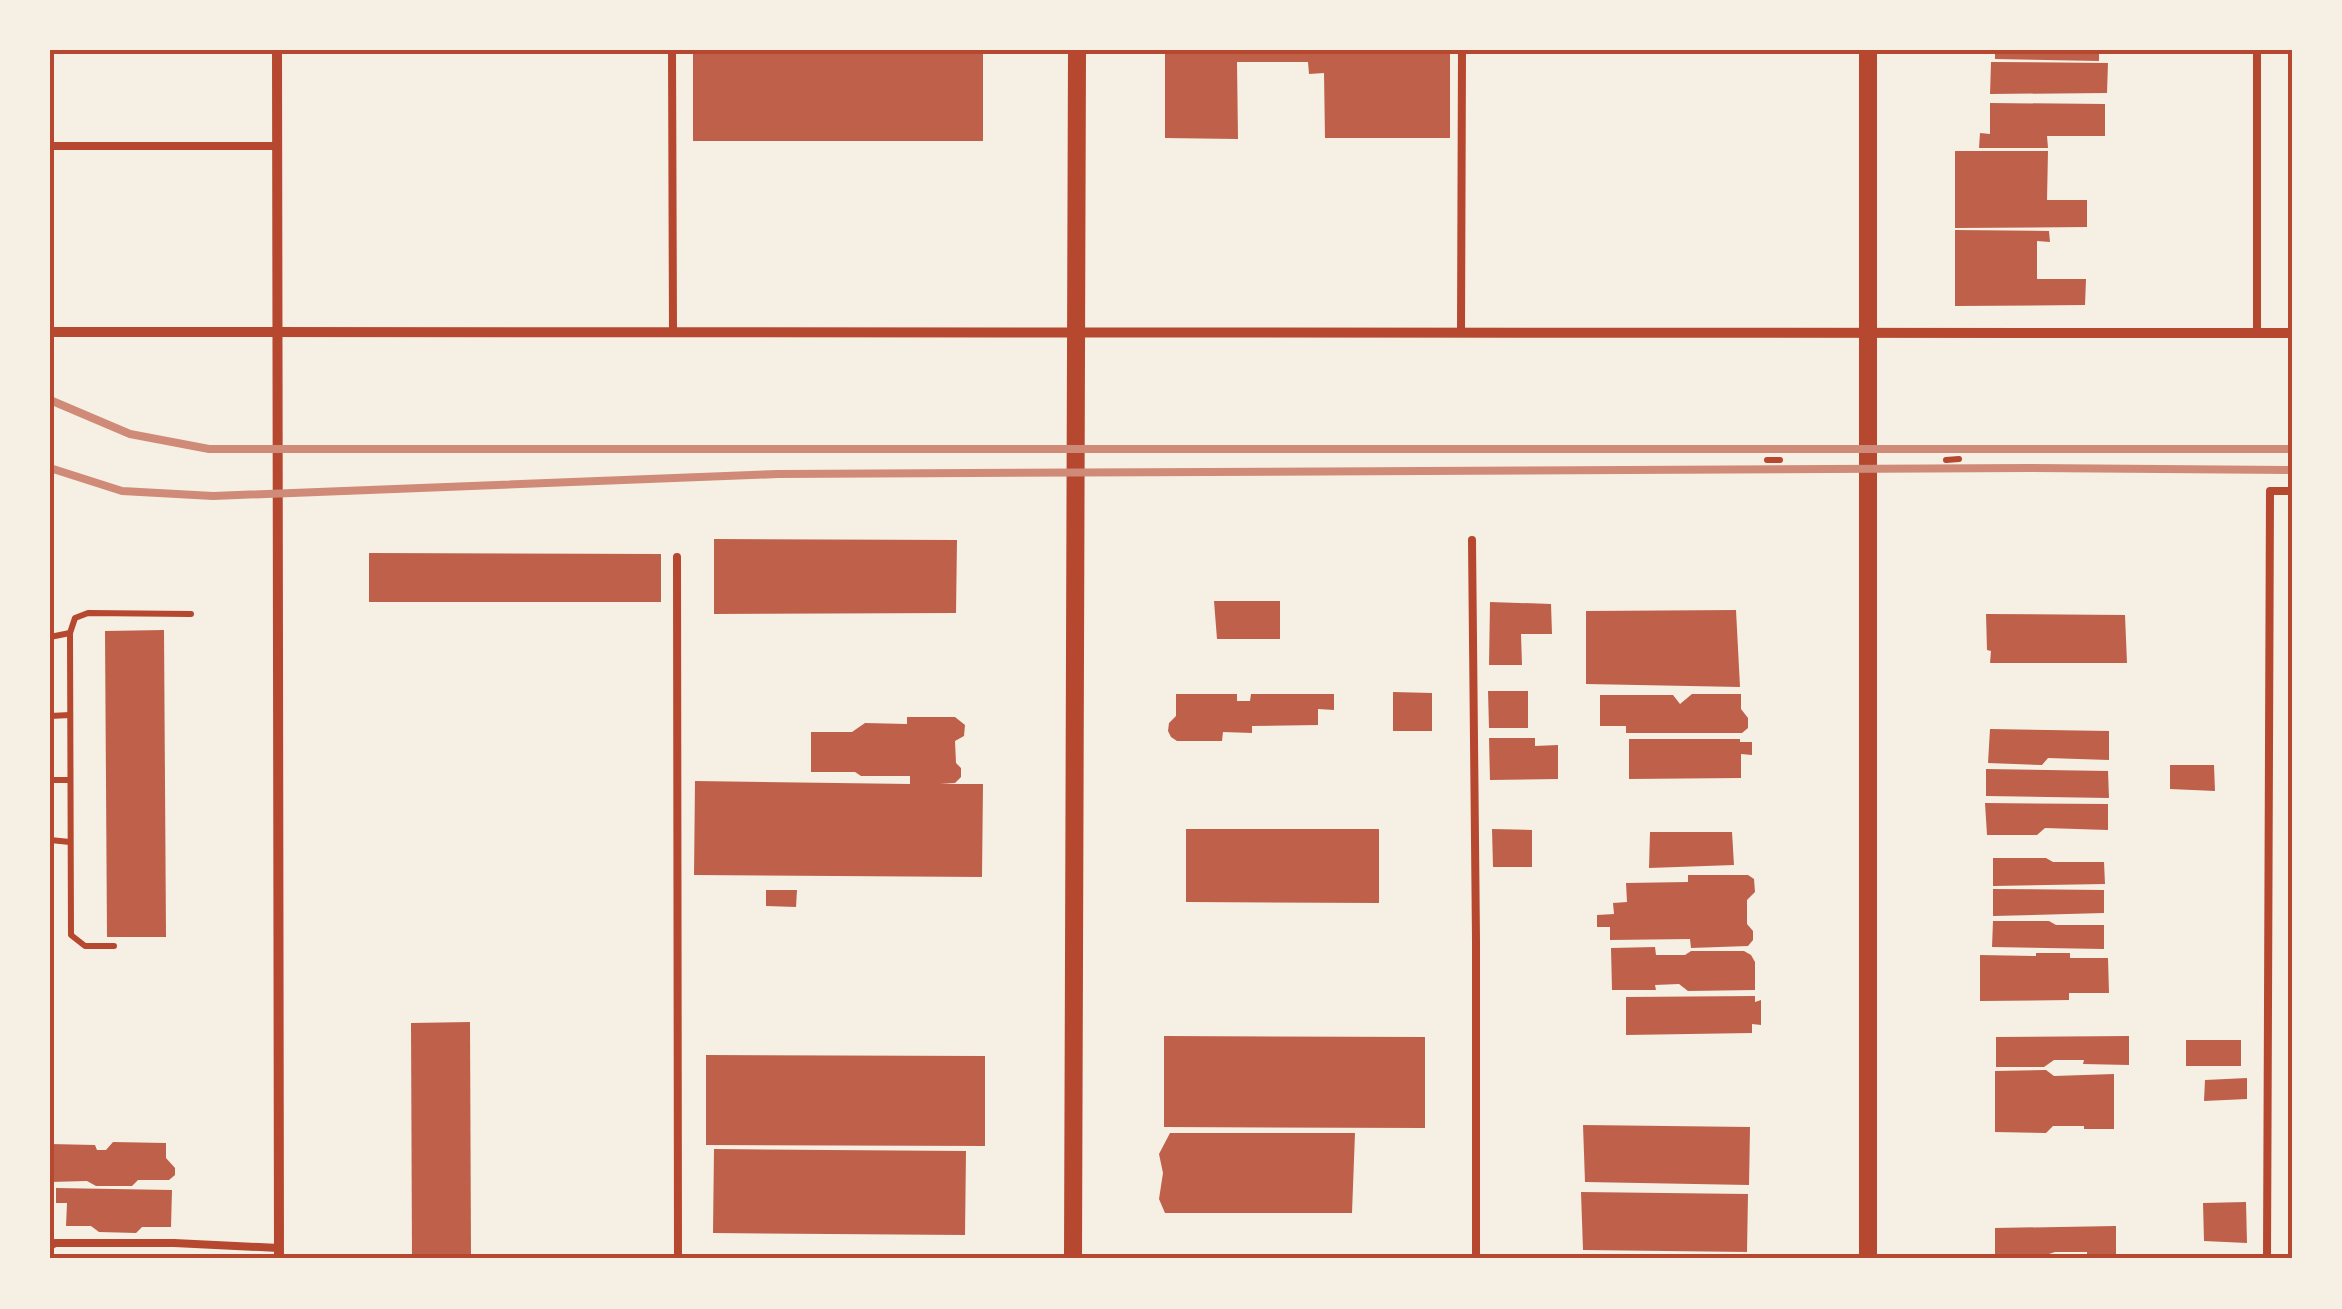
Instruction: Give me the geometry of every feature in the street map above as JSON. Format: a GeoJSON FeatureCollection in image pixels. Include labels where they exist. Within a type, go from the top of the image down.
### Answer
{"type":"FeatureCollection","features":[{"type":"Feature","properties":{"kind":"street"},"geometry":{"type":"LineString","coordinates":[[277,50],[279,1253]]}},
{"type":"Feature","properties":{"kind":"street"},"geometry":{"type":"LineString","coordinates":[[1073,1259],[1078,50]]}},
{"type":"Feature","properties":{"kind":"street"},"geometry":{"type":"LineString","coordinates":[[1868,50],[1868,1259]]}},
{"type":"Feature","properties":{"kind":"street"},"geometry":{"type":"LineString","coordinates":[[50,332],[2292,333]]}},
{"type":"Feature","properties":{"kind":"lane"},"geometry":{"type":"LineString","coordinates":[[672,50],[673,333]]}},
{"type":"Feature","properties":{"kind":"lane"},"geometry":{"type":"LineString","coordinates":[[1461,333],[1462,50]]}},
{"type":"Feature","properties":{"kind":"lane"},"geometry":{"type":"LineString","coordinates":[[2257,333],[2258,50]]}},
{"type":"Feature","properties":{"kind":"lane"},"geometry":{"type":"LineString","coordinates":[[50,146],[277,146]]}},
{"type":"Feature","properties":{"kind":"lane"},"geometry":{"type":"LineString","coordinates":[[2267,1259],[2270,491],[2292,491]]}},
{"type":"Feature","properties":{"kind":"lane"},"geometry":{"type":"LineString","coordinates":[[1472,540],[1476,1259]]}},
{"type":"Feature","properties":{"kind":"lane"},"geometry":{"type":"LineString","coordinates":[[677,557],[678,1259]]}},
{"type":"Feature","properties":{"kind":"lane"},"geometry":{"type":"LineString","coordinates":[[50,1246],[154,1243],[279,1253]]}},
{"type":"Feature","properties":{"kind":"path"},"geometry":{"type":"LineString","coordinates":[[1768,460],[1780,460]]}},
{"type":"Feature","properties":{"kind":"path"},"geometry":{"type":"LineString","coordinates":[[1946,460],[1959,460]]}},
{"type":"Feature","properties":{"kind":"path"},"geometry":{"type":"LineString","coordinates":[[114,946],[84,946],[71,935],[70,633],[75,618],[88,612],[192,614]]}},
{"type":"Feature","properties":{"kind":"path"},"geometry":{"type":"LineString","coordinates":[[50,637],[70,633]]}},
{"type":"Feature","properties":{"kind":"path"},"geometry":{"type":"LineString","coordinates":[[50,716],[70,715]]}},
{"type":"Feature","properties":{"kind":"path"},"geometry":{"type":"LineString","coordinates":[[50,780],[70,780]]}},
{"type":"Feature","properties":{"kind":"path"},"geometry":{"type":"LineString","coordinates":[[50,840],[70,842]]}},
{"type":"Feature","properties":{"kind":"building"},"geometry":{"type":"Polygon","coordinates":[[[693,50],[983,50],[983,141],[693,141],[693,50]]]}},
{"type":"Feature","properties":{"kind":"building"},"geometry":{"type":"Polygon","coordinates":[[[1165,50],[1450,50],[1450,138],[1325,138],[1324,73],[1309,74],[1308,62],[1237,62],[1238,139],[1165,138],[1165,50]]]}},
{"type":"Feature","properties":{"kind":"building"},"geometry":{"type":"Polygon","coordinates":[[[1995,50],[2099,50],[2099,61],[1995,59],[1995,50]]]}},
{"type":"Feature","properties":{"kind":"building"},"geometry":{"type":"Polygon","coordinates":[[[1991,62],[2108,63],[2107,93],[1990,94],[1991,62]]]}},
{"type":"Feature","properties":{"kind":"building"},"geometry":{"type":"Polygon","coordinates":[[[1990,103],[2105,104],[2105,136],[2047,136],[2048,148],[1979,148],[1980,133],[1990,134],[1990,103]]]}},
{"type":"Feature","properties":{"kind":"building"},"geometry":{"type":"Polygon","coordinates":[[[1955,151],[2048,151],[2047,200],[2087,200],[2087,227],[1955,228],[1955,151]]]}},
{"type":"Feature","properties":{"kind":"building"},"geometry":{"type":"Polygon","coordinates":[[[1955,230],[2049,231],[2050,242],[2037,241],[2037,279],[2086,279],[2085,305],[1955,306],[1955,230]]]}},
{"type":"Feature","properties":{"kind":"building"},"geometry":{"type":"Polygon","coordinates":[[[714,539],[957,540],[956,613],[714,614],[714,539]]]}},
{"type":"Feature","properties":{"kind":"building"},"geometry":{"type":"Polygon","coordinates":[[[369,553],[661,554],[661,602],[369,602],[369,553]]]}},
{"type":"Feature","properties":{"kind":"building"},"geometry":{"type":"Polygon","coordinates":[[[1214,601],[1280,601],[1280,639],[1217,639],[1214,601]]]}},
{"type":"Feature","properties":{"kind":"building"},"geometry":{"type":"Polygon","coordinates":[[[1490,602],[1551,604],[1552,634],[1521,634],[1522,665],[1489,665],[1490,602]]]}},
{"type":"Feature","properties":{"kind":"building"},"geometry":{"type":"Polygon","coordinates":[[[1736,610],[1740,687],[1586,684],[1586,611],[1736,610]]]}},
{"type":"Feature","properties":{"kind":"building"},"geometry":{"type":"Polygon","coordinates":[[[1986,614],[2125,615],[2127,663],[1990,663],[1986,614]]]}},
{"type":"Feature","properties":{"kind":"building"},"geometry":{"type":"Polygon","coordinates":[[[164,630],[166,937],[107,937],[105,631],[164,630]]]}},
{"type":"Feature","properties":{"kind":"building"},"geometry":{"type":"Polygon","coordinates":[[[1488,691],[1528,691],[1528,728],[1489,728],[1488,691]]]}},
{"type":"Feature","properties":{"kind":"building"},"geometry":{"type":"Polygon","coordinates":[[[1393,692],[1432,693],[1432,731],[1393,731],[1393,692]]]}},
{"type":"Feature","properties":{"kind":"building"},"geometry":{"type":"Polygon","coordinates":[[[1176,694],[1237,694],[1237,701],[1250,701],[1251,694],[1334,694],[1334,710],[1318,709],[1318,725],[1252,726],[1252,733],[1223,732],[1222,741],[1177,741],[1168,731],[1176,716],[1176,694]]]}},
{"type":"Feature","properties":{"kind":"building"},"geometry":{"type":"Polygon","coordinates":[[[1692,694],[1741,694],[1741,709],[1748,718],[1748,728],[1742,733],[1626,733],[1626,726],[1600,726],[1600,695],[1673,695],[1680,704],[1692,694]]]}},
{"type":"Feature","properties":{"kind":"building"},"geometry":{"type":"Polygon","coordinates":[[[907,717],[955,717],[965,725],[964,736],[955,741],[961,777],[955,783],[940,784],[983,784],[982,877],[694,875],[695,781],[910,784],[910,776],[811,772],[811,732],[852,732],[865,723],[907,724],[907,717]]]}},
{"type":"Feature","properties":{"kind":"building"},"geometry":{"type":"Polygon","coordinates":[[[1990,729],[2109,731],[2109,760],[2048,758],[2042,765],[1988,763],[1990,729]]]}},
{"type":"Feature","properties":{"kind":"building"},"geometry":{"type":"Polygon","coordinates":[[[1489,738],[1535,738],[1535,746],[1558,745],[1558,779],[1490,780],[1489,738]]]}},
{"type":"Feature","properties":{"kind":"building"},"geometry":{"type":"Polygon","coordinates":[[[1629,739],[1740,739],[1752,742],[1752,755],[1741,754],[1741,778],[1629,779],[1629,739]]]}},
{"type":"Feature","properties":{"kind":"building"},"geometry":{"type":"Polygon","coordinates":[[[2170,765],[2214,765],[2215,791],[2170,789],[2170,765]]]}},
{"type":"Feature","properties":{"kind":"building"},"geometry":{"type":"Polygon","coordinates":[[[1986,769],[2108,771],[2109,798],[1986,796],[1986,769]]]}},
{"type":"Feature","properties":{"kind":"building"},"geometry":{"type":"Polygon","coordinates":[[[1985,803],[2108,804],[2108,830],[2045,828],[2037,835],[1987,835],[1985,803]]]}},
{"type":"Feature","properties":{"kind":"building"},"geometry":{"type":"Polygon","coordinates":[[[1186,829],[1379,829],[1379,903],[1186,902],[1186,829]]]}},
{"type":"Feature","properties":{"kind":"building"},"geometry":{"type":"Polygon","coordinates":[[[1492,829],[1532,830],[1532,867],[1493,867],[1492,829]]]}},
{"type":"Feature","properties":{"kind":"building"},"geometry":{"type":"Polygon","coordinates":[[[1650,832],[1732,832],[1734,865],[1649,868],[1650,832]]]}},
{"type":"Feature","properties":{"kind":"building"},"geometry":{"type":"Polygon","coordinates":[[[1993,858],[2104,862],[2105,884],[1993,886],[1993,858]]]}},
{"type":"Feature","properties":{"kind":"building"},"geometry":{"type":"Polygon","coordinates":[[[1688,875],[1748,875],[1754,879],[1755,892],[1747,900],[1747,924],[1753,931],[1748,946],[1691,948],[1690,939],[1610,940],[1610,927],[1597,927],[1597,915],[1614,914],[1613,903],[1627,902],[1626,883],[1688,882],[1688,875]]]}},
{"type":"Feature","properties":{"kind":"building"},"geometry":{"type":"Polygon","coordinates":[[[1993,889],[2104,890],[2104,913],[1993,916],[1993,889]]]}},
{"type":"Feature","properties":{"kind":"building"},"geometry":{"type":"Polygon","coordinates":[[[766,890],[797,890],[796,907],[766,906],[766,890]]]}},
{"type":"Feature","properties":{"kind":"building"},"geometry":{"type":"Polygon","coordinates":[[[1993,921],[2104,925],[2104,949],[1992,947],[1993,921]]]}},
{"type":"Feature","properties":{"kind":"building"},"geometry":{"type":"Polygon","coordinates":[[[1655,947],[1656,955],[1744,951],[1755,962],[1755,990],[1688,991],[1679,984],[1655,985],[1656,990],[1612,990],[1611,948],[1655,947]]]}},
{"type":"Feature","properties":{"kind":"building"},"geometry":{"type":"Polygon","coordinates":[[[2036,953],[2108,958],[2109,993],[2069,993],[2069,1000],[1980,1001],[1980,955],[2036,953]]]}},
{"type":"Feature","properties":{"kind":"building"},"geometry":{"type":"Polygon","coordinates":[[[1755,996],[1755,1002],[1761,1000],[1761,1025],[1752,1024],[1752,1033],[1626,1035],[1626,997],[1755,996]]]}},
{"type":"Feature","properties":{"kind":"building"},"geometry":{"type":"Polygon","coordinates":[[[470,1022],[471,1259],[412,1259],[411,1023],[470,1022]]]}},
{"type":"Feature","properties":{"kind":"building"},"geometry":{"type":"Polygon","coordinates":[[[1164,1036],[1425,1037],[1425,1128],[1164,1127],[1164,1036]]]}},
{"type":"Feature","properties":{"kind":"building"},"geometry":{"type":"Polygon","coordinates":[[[2129,1036],[2129,1065],[2054,1060],[2044,1067],[1996,1067],[1996,1037],[2129,1036]]]}},
{"type":"Feature","properties":{"kind":"building"},"geometry":{"type":"Polygon","coordinates":[[[2186,1040],[2241,1040],[2241,1066],[2186,1066],[2186,1040]]]}},
{"type":"Feature","properties":{"kind":"building"},"geometry":{"type":"Polygon","coordinates":[[[706,1055],[985,1056],[985,1146],[706,1145],[706,1055]]]}},
{"type":"Feature","properties":{"kind":"building"},"geometry":{"type":"Polygon","coordinates":[[[2046,1070],[2054,1076],[2114,1074],[2114,1129],[2053,1126],[2046,1133],[1995,1132],[1995,1071],[2046,1070]]]}},
{"type":"Feature","properties":{"kind":"building"},"geometry":{"type":"Polygon","coordinates":[[[2247,1078],[2247,1099],[2204,1101],[2205,1080],[2247,1078]]]}},
{"type":"Feature","properties":{"kind":"building"},"geometry":{"type":"Polygon","coordinates":[[[1583,1125],[1750,1127],[1749,1185],[1585,1182],[1583,1125]]]}},
{"type":"Feature","properties":{"kind":"building"},"geometry":{"type":"Polygon","coordinates":[[[1170,1133],[1355,1133],[1352,1213],[1165,1213],[1159,1199],[1163,1173],[1159,1154],[1170,1133]]]}},
{"type":"Feature","properties":{"kind":"building"},"geometry":{"type":"Polygon","coordinates":[[[113,1142],[166,1143],[166,1158],[175,1168],[175,1175],[169,1180],[138,1180],[132,1186],[50,1182],[50,1144],[95,1145],[97,1150],[106,1150],[113,1142]]]}},
{"type":"Feature","properties":{"kind":"building"},"geometry":{"type":"Polygon","coordinates":[[[714,1149],[966,1151],[965,1235],[713,1233],[714,1149]]]}},
{"type":"Feature","properties":{"kind":"building"},"geometry":{"type":"Polygon","coordinates":[[[56,1188],[172,1190],[171,1227],[142,1227],[136,1233],[66,1226],[67,1203],[56,1203],[56,1188]]]}},
{"type":"Feature","properties":{"kind":"building"},"geometry":{"type":"Polygon","coordinates":[[[1581,1192],[1748,1194],[1747,1252],[1583,1250],[1581,1192]]]}},
{"type":"Feature","properties":{"kind":"building"},"geometry":{"type":"Polygon","coordinates":[[[2246,1202],[2247,1243],[2204,1241],[2203,1203],[2246,1202]]]}},
{"type":"Feature","properties":{"kind":"building"},"geometry":{"type":"Polygon","coordinates":[[[2116,1226],[2116,1256],[2055,1252],[1995,1259],[1995,1228],[2116,1226]]]}},
{"type":"Feature","properties":{"kind":"railway"},"geometry":{"type":"LineString","coordinates":[[50,400],[130,434],[209,449],[2292,449]]}},
{"type":"Feature","properties":{"kind":"railway"},"geometry":{"type":"LineString","coordinates":[[50,468],[122,491],[213,496],[778,474],[2292,470]]}}]}
